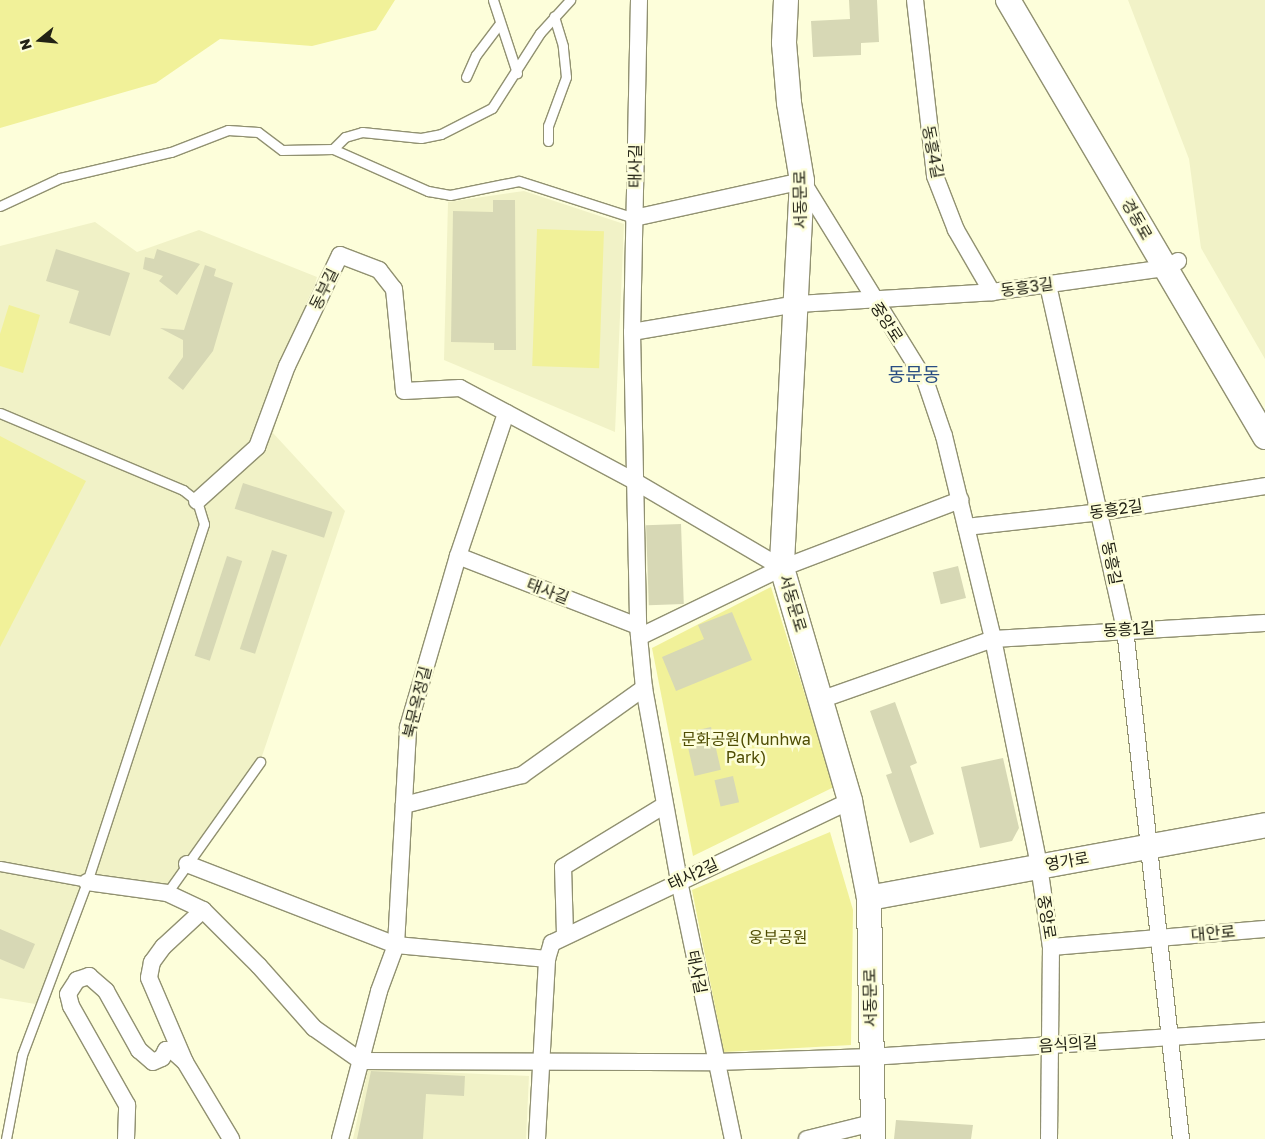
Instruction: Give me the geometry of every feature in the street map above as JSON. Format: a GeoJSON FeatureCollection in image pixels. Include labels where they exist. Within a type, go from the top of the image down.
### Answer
{"type":"FeatureCollection","features":[{"type":"Feature","properties":{"kind":"street","name":"태사길"},"geometry":{"type":"LineString","coordinates":[[639,0],[632,332],[638,632],[644,688],[679,881],[715,1062],[733,1139]]}},
{"type":"Feature","properties":{"kind":"street","name":"서동문로"},"geometry":{"type":"LineString","coordinates":[[786,0],[784,43],[789,103],[802,182],[798,304],[782,568],[823,699],[850,801],[868,898],[872,1131]]}},
{"type":"Feature","properties":{"kind":"street","name":"동흥4길"},"geometry":{"type":"LineString","coordinates":[[915,0],[935,176],[956,230],[992,292]]}},
{"type":"Feature","properties":{"kind":"street","name":"경동로"},"geometry":{"type":"LineString","coordinates":[[1008,0],[1172,264],[1265,408]]}},
{"type":"Feature","properties":{"kind":"street","name":"경동로"},"geometry":{"type":"LineString","coordinates":[[1024,0],[1172,264],[1265,437]]}},
{"type":"Feature","properties":{"kind":"street"},"geometry":{"type":"LineString","coordinates":[[634,218],[802,182]]}},
{"type":"Feature","properties":{"kind":"street","name":"중앙로"},"geometry":{"type":"LineString","coordinates":[[802,182],[925,380],[944,436],[993,639],[1039,866],[1051,947],[1050,1139]]}},
{"type":"Feature","properties":{"kind":"street","name":"동부길"},"geometry":{"type":"LineString","coordinates":[[197,501],[257,447],[286,366],[340,256],[379,270],[394,290],[404,391],[460,388],[506,413]]}},
{"type":"Feature","properties":{"kind":"street","name":"동흥3길"},"geometry":{"type":"LineString","coordinates":[[798,304],[875,302],[992,292],[1048,285],[1172,264]]}},
{"type":"Feature","properties":{"kind":"street","name":"동흥길"},"geometry":{"type":"LineString","coordinates":[[1048,285],[1101,512],[1125,629],[1151,846],[1181,1139]]}},
{"type":"Feature","properties":{"kind":"street"},"geometry":{"type":"LineString","coordinates":[[632,332],[798,304]]}},
{"type":"Feature","properties":{"kind":"street"},"geometry":{"type":"LineString","coordinates":[[506,413],[634,481],[782,568]]}},
{"type":"Feature","properties":{"kind":"street","name":"북문옥정길"},"geometry":{"type":"LineString","coordinates":[[340,1139],[396,945],[408,728],[458,556],[506,413]]}},
{"type":"Feature","properties":{"kind":"street","name":"동흥2길"},"geometry":{"type":"LineString","coordinates":[[966,527],[1101,512],[1265,486]]}},
{"type":"Feature","properties":{"kind":"street"},"geometry":{"type":"LineString","coordinates":[[638,632],[782,568],[960,500]]}},
{"type":"Feature","properties":{"kind":"street","name":"태사길"},"geometry":{"type":"LineString","coordinates":[[458,556],[638,632]]}},
{"type":"Feature","properties":{"kind":"street","name":"동흥1길"},"geometry":{"type":"LineString","coordinates":[[993,639],[1125,629],[1265,623]]}},
{"type":"Feature","properties":{"kind":"street"},"geometry":{"type":"LineString","coordinates":[[823,699],[993,639]]}},
{"type":"Feature","properties":{"kind":"street"},"geometry":{"type":"LineString","coordinates":[[404,805],[522,775],[644,688]]}},
{"type":"Feature","properties":{"kind":"street","name":"태사2길"},"geometry":{"type":"LineString","coordinates":[[537,1139],[547,959],[552,943],[565,934],[850,801]]}},
{"type":"Feature","properties":{"kind":"street"},"geometry":{"type":"LineString","coordinates":[[565,934],[563,868],[665,805]]}},
{"type":"Feature","properties":{"kind":"street","name":"영가로"},"geometry":{"type":"LineString","coordinates":[[868,898],[1265,825]]}},
{"type":"Feature","properties":{"kind":"street"},"geometry":{"type":"LineString","coordinates":[[187,864],[396,945],[547,959]]}},
{"type":"Feature","properties":{"kind":"street"},"geometry":{"type":"LineString","coordinates":[[87,882],[167,893],[203,910],[314,1028],[361,1061],[542,1062]]}},
{"type":"Feature","properties":{"kind":"street"},"geometry":{"type":"LineString","coordinates":[[203,910],[163,947],[152,962],[149,978],[185,1062],[227,1136]]}},
{"type":"Feature","properties":{"kind":"street","name":"대안로"},"geometry":{"type":"LineString","coordinates":[[1051,947],[1265,929]]}},
{"type":"Feature","properties":{"kind":"street"},"geometry":{"type":"LineString","coordinates":[[126,1139],[127,1105],[71,1006],[68,994],[77,980],[89,976],[106,991],[139,1050],[153,1062],[162,1058],[166,1050],[174,1052],[185,1062]]}},
{"type":"Feature","properties":{"kind":"street","name":"음식의길"},"geometry":{"type":"LineString","coordinates":[[542,1062],[715,1062],[871,1057],[1265,1031]]}},
{"type":"Feature","properties":{"kind":"street"},"geometry":{"type":"LineString","coordinates":[[807,1139],[872,1131]]}},
{"type":"Feature","properties":{"kind":"lane"},"geometry":{"type":"LineString","coordinates":[[493,0],[499,26],[517,73]]}},
{"type":"Feature","properties":{"kind":"lane"},"geometry":{"type":"LineString","coordinates":[[333,149],[345,137],[362,132],[421,138],[441,134],[492,108],[554,16],[570,0]]}},
{"type":"Feature","properties":{"kind":"lane"},"geometry":{"type":"LineString","coordinates":[[548,141],[548,126],[566,77],[563,46],[554,16]]}},
{"type":"Feature","properties":{"kind":"lane"},"geometry":{"type":"LineString","coordinates":[[466,76],[476,54],[499,26]]}},
{"type":"Feature","properties":{"kind":"lane"},"geometry":{"type":"LineString","coordinates":[[0,206],[60,178],[171,152],[228,130],[258,132],[282,150],[333,149],[428,191],[450,195],[519,181],[634,218]]}},
{"type":"Feature","properties":{"kind":"lane"},"geometry":{"type":"LineString","coordinates":[[0,413],[183,490],[197,501],[204,524],[87,882],[22,1055],[6,1139]]}},
{"type":"Feature","properties":{"kind":"lane"},"geometry":{"type":"LineString","coordinates":[[167,893],[260,762]]}},
{"type":"Feature","properties":{"kind":"lane"},"geometry":{"type":"LineString","coordinates":[[0,866],[87,882]]}},
{"type":"Feature","properties":{"kind":"shaded area"},"geometry":{"type":"Polygon","coordinates":[[[1128,0],[1265,0],[1265,359],[1201,248],[1189,159],[1128,0]]]}},
{"type":"Feature","properties":{"kind":"shaded area"},"geometry":{"type":"Polygon","coordinates":[[[524,191],[624,224],[615,432],[444,360],[448,202],[524,191]]]}},
{"type":"Feature","properties":{"kind":"shaded area"},"geometry":{"type":"Polygon","coordinates":[[[95,222],[137,252],[199,230],[317,277],[273,433],[345,511],[260,762],[167,893],[87,882],[41,1005],[0,998],[0,246],[95,222]]]}},
{"type":"Feature","properties":{"kind":"shaded area"},"geometry":{"type":"Polygon","coordinates":[[[368,1069],[529,1076],[526,1139],[353,1139],[368,1069]]]}},
{"type":"Feature","properties":{"kind":"green space"},"geometry":{"type":"Polygon","coordinates":[[[0,0],[395,0],[376,30],[312,46],[220,39],[156,83],[0,128],[0,0]]]}},
{"type":"Feature","properties":{"kind":"green space"},"geometry":{"type":"Polygon","coordinates":[[[537,229],[604,231],[599,368],[532,366],[537,229]]]}},
{"type":"Feature","properties":{"kind":"green space"},"geometry":{"type":"Polygon","coordinates":[[[9,305],[40,315],[23,373],[0,366],[0,334],[9,305]]]}},
{"type":"Feature","properties":{"kind":"green space"},"geometry":{"type":"Polygon","coordinates":[[[0,436],[86,481],[0,647],[0,436]]]}},
{"type":"Feature","properties":{"kind":"green space","name":"문화공원(Munhwa Park)"},"geometry":{"type":"Polygon","coordinates":[[[771,587],[834,787],[693,856],[652,648],[771,587]]]}},
{"type":"Feature","properties":{"kind":"green space","name":"웅부공원"},"geometry":{"type":"Polygon","coordinates":[[[830,832],[853,910],[851,1045],[724,1052],[692,890],[830,832]]]}},
{"type":"Feature","properties":{"kind":"building"},"geometry":{"type":"Polygon","coordinates":[[[849,0],[877,0],[879,42],[861,43],[861,55],[813,57],[811,21],[850,19],[849,0]]]}},
{"type":"Feature","properties":{"kind":"building"},"geometry":{"type":"Polygon","coordinates":[[[493,200],[515,200],[516,350],[494,350],[494,343],[451,342],[453,211],[493,212],[493,200]]]}},
{"type":"Feature","properties":{"kind":"building"},"geometry":{"type":"Polygon","coordinates":[[[56,249],[130,273],[110,336],[69,323],[79,291],[46,281],[56,249]]]}},
{"type":"Feature","properties":{"kind":"building"},"geometry":{"type":"Polygon","coordinates":[[[157,249],[200,264],[177,295],[159,281],[163,276],[143,269],[145,257],[154,259],[157,249]]]}},
{"type":"Feature","properties":{"kind":"building"},"geometry":{"type":"Polygon","coordinates":[[[205,265],[216,269],[214,276],[233,283],[213,351],[183,390],[168,378],[183,357],[183,340],[160,328],[184,330],[205,265]]]}},
{"type":"Feature","properties":{"kind":"building"},"geometry":{"type":"Polygon","coordinates":[[[243,483],[332,512],[324,538],[235,509],[243,483]]]}},
{"type":"Feature","properties":{"kind":"building"},"geometry":{"type":"Polygon","coordinates":[[[681,524],[684,604],[649,605],[646,525],[681,524]]]}},
{"type":"Feature","properties":{"kind":"building"},"geometry":{"type":"Polygon","coordinates":[[[272,550],[287,555],[255,654],[240,649],[272,550]]]}},
{"type":"Feature","properties":{"kind":"building"},"geometry":{"type":"Polygon","coordinates":[[[227,556],[242,561],[210,661],[195,656],[227,556]]]}},
{"type":"Feature","properties":{"kind":"building"},"geometry":{"type":"Polygon","coordinates":[[[958,566],[966,598],[941,604],[933,572],[958,566]]]}},
{"type":"Feature","properties":{"kind":"building"},"geometry":{"type":"Polygon","coordinates":[[[732,612],[752,660],[676,691],[662,657],[704,639],[698,625],[732,612]]]}},
{"type":"Feature","properties":{"kind":"building"},"geometry":{"type":"Polygon","coordinates":[[[895,702],[917,763],[910,766],[934,834],[910,843],[886,775],[892,773],[870,711],[895,702]]]}},
{"type":"Feature","properties":{"kind":"building"},"geometry":{"type":"Polygon","coordinates":[[[711,727],[721,770],[695,776],[685,733],[711,727]]]}},
{"type":"Feature","properties":{"kind":"building"},"geometry":{"type":"Polygon","coordinates":[[[1003,758],[1019,828],[1012,841],[980,848],[961,767],[1003,758]]]}},
{"type":"Feature","properties":{"kind":"building"},"geometry":{"type":"Polygon","coordinates":[[[733,776],[739,802],[721,807],[714,780],[733,776]]]}},
{"type":"Feature","properties":{"kind":"building"},"geometry":{"type":"Polygon","coordinates":[[[0,929],[35,944],[24,969],[0,959],[0,929]]]}},
{"type":"Feature","properties":{"kind":"building"},"geometry":{"type":"Polygon","coordinates":[[[371,1071],[465,1076],[464,1096],[426,1094],[423,1139],[357,1139],[371,1071]]]}},
{"type":"Feature","properties":{"kind":"building"},"geometry":{"type":"Polygon","coordinates":[[[896,1120],[973,1125],[971,1139],[894,1139],[896,1120]]]}},
{"type":"Feature","properties":{"kind":"district","name":"동문동"},"geometry":{"type":"Point","coordinates":[914,374]}}]}
